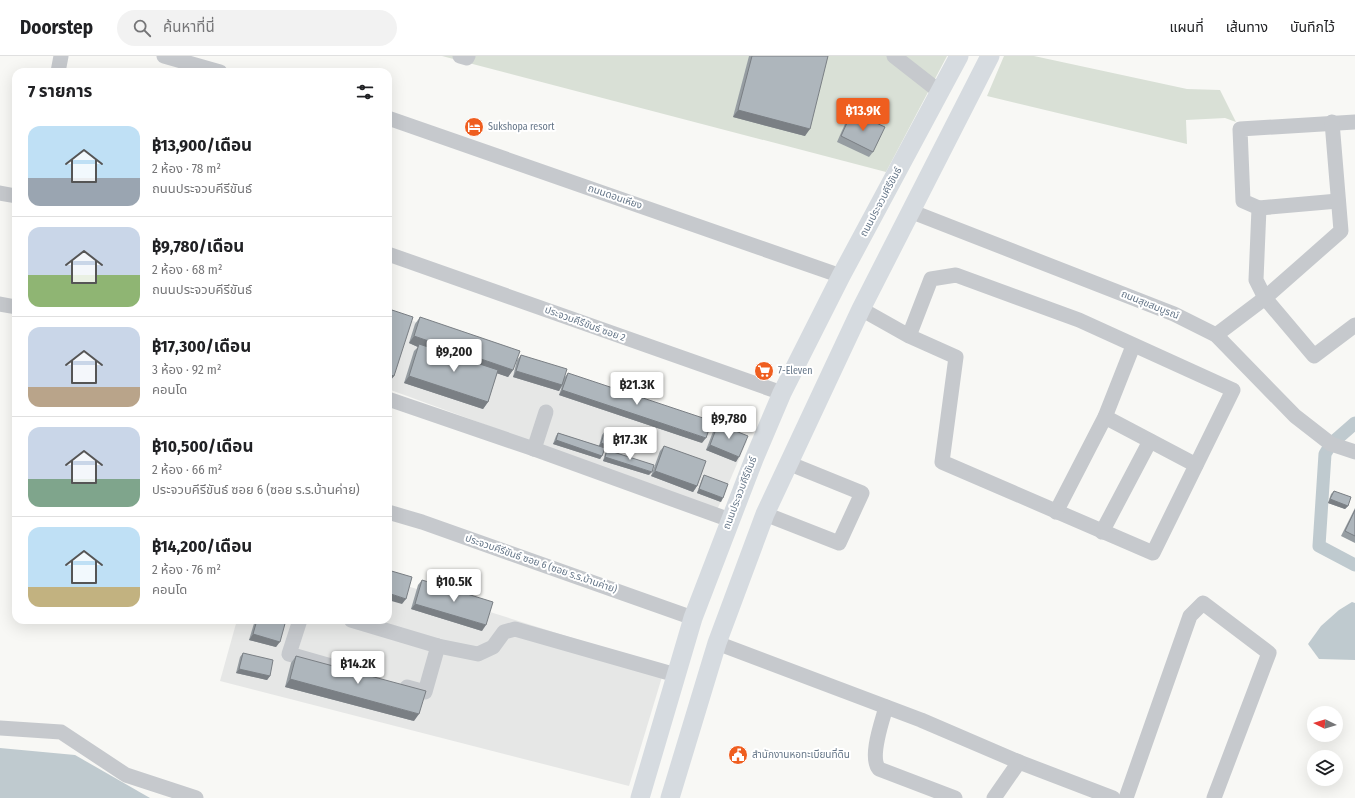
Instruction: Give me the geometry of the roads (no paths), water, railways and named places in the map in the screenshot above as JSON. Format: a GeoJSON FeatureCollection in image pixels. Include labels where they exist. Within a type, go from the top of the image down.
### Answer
{"type":"FeatureCollection","features":[{"type":"Feature","properties":{"kind":"main road","name":"ถนนประจวบคีรีขันธ์"},"geometry":{"type":"LineString","coordinates":[[640,798],[693,618],[754,459],[782,393],[841,276],[959,56]]}},
{"type":"Feature","properties":{"kind":"main road"},"geometry":{"type":"LineString","coordinates":[[670,798],[717,643],[765,514],[861,309],[990,56]]}},
{"type":"Feature","properties":{"kind":"street"},"geometry":{"type":"LineString","coordinates":[[59,68],[61,56]]}},
{"type":"Feature","properties":{"kind":"street"},"geometry":{"type":"LineString","coordinates":[[164,56],[205,68]]}},
{"type":"Feature","properties":{"kind":"street"},"geometry":{"type":"LineString","coordinates":[[460,56],[468,58],[468,56]]}},
{"type":"Feature","properties":{"kind":"street"},"geometry":{"type":"LineString","coordinates":[[894,56],[940,92]]}},
{"type":"Feature","properties":{"kind":"street","name":"ถนนดอนเหียง"},"geometry":{"type":"LineString","coordinates":[[392,119],[841,276]]}},
{"type":"Feature","properties":{"kind":"street"},"geometry":{"type":"LineString","coordinates":[[1338,201],[1259,208],[1243,201],[1240,129],[1332,122],[1355,122]]}},
{"type":"Feature","properties":{"kind":"street"},"geometry":{"type":"LineString","coordinates":[[1216,335],[1265,298],[1341,231],[1332,122]]}},
{"type":"Feature","properties":{"kind":"street"},"geometry":{"type":"LineString","coordinates":[[0,193],[12,195]]}},
{"type":"Feature","properties":{"kind":"street"},"geometry":{"type":"LineString","coordinates":[[1259,208],[1256,280],[1265,298],[1314,356],[1355,325]]}},
{"type":"Feature","properties":{"kind":"street","name":"ถนนสุขสมบูรณ์"},"geometry":{"type":"LineString","coordinates":[[910,211],[1174,314],[1216,335],[1295,416],[1331,444],[1355,452]]}},
{"type":"Feature","properties":{"kind":"street","name":"ประจวบคีรีขันธ์ ซอย 2"},"geometry":{"type":"LineString","coordinates":[[392,255],[782,393]]}},
{"type":"Feature","properties":{"kind":"street"},"geometry":{"type":"LineString","coordinates":[[861,309],[909,336],[956,357],[942,462],[1153,553],[1233,390],[1078,320],[956,275],[931,279],[909,336]]}},
{"type":"Feature","properties":{"kind":"street"},"geometry":{"type":"LineString","coordinates":[[0,304],[12,306]]}},
{"type":"Feature","properties":{"kind":"street"},"geometry":{"type":"LineString","coordinates":[[1056,512],[1105,417],[1133,346]]}},
{"type":"Feature","properties":{"kind":"street"},"geometry":{"type":"LineString","coordinates":[[392,400],[534,449],[730,520]]}},
{"type":"Feature","properties":{"kind":"street"},"geometry":{"type":"LineString","coordinates":[[534,449],[546,412]]}},
{"type":"Feature","properties":{"kind":"street"},"geometry":{"type":"LineString","coordinates":[[1105,417],[1196,465]]}},
{"type":"Feature","properties":{"kind":"street"},"geometry":{"type":"LineString","coordinates":[[1102,532],[1150,441]]}},
{"type":"Feature","properties":{"kind":"street"},"geometry":{"type":"LineString","coordinates":[[765,514],[839,544],[846,529],[862,493],[788,463]]}},
{"type":"Feature","properties":{"kind":"street","name":"ประจวบคีรีขันธ์ ซอย 6 (ซอย ร.ร.บ้านค่าย)"},"geometry":{"type":"LineString","coordinates":[[392,513],[422,522],[693,618]]}},
{"type":"Feature","properties":{"kind":"street"},"geometry":{"type":"LineString","coordinates":[[1126,798],[1190,616],[1203,603],[1269,653],[1214,798]]}},
{"type":"Feature","properties":{"kind":"street"},"geometry":{"type":"LineString","coordinates":[[299,624],[289,654],[349,671]]}},
{"type":"Feature","properties":{"kind":"street"},"geometry":{"type":"LineString","coordinates":[[364,624],[438,646],[478,654],[492,647],[504,632],[515,629],[676,675]]}},
{"type":"Feature","properties":{"kind":"street"},"geometry":{"type":"LineString","coordinates":[[717,643],[921,720],[1020,762],[1113,798]]}},
{"type":"Feature","properties":{"kind":"street"},"geometry":{"type":"LineString","coordinates":[[394,684],[425,692],[438,646]]}},
{"type":"Feature","properties":{"kind":"street"},"geometry":{"type":"LineString","coordinates":[[886,707],[876,750],[875,760],[877,766],[880,769],[955,798]]}},
{"type":"Feature","properties":{"kind":"street"},"geometry":{"type":"LineString","coordinates":[[0,728],[61,732],[126,775],[196,798]]}},
{"type":"Feature","properties":{"kind":"street"},"geometry":{"type":"LineString","coordinates":[[994,798],[1020,762]]}},
{"type":"Feature","properties":{"kind":"waterway"},"geometry":{"type":"LineString","coordinates":[[1355,423],[1331,444],[1325,454],[1319,546],[1355,565]]}},
{"type":"Feature","properties":{"kind":"place","name":"Sukshopa resort"},"geometry":{"type":"Point","coordinates":[474,127]}},
{"type":"Feature","properties":{"kind":"place","name":"7-Eleven"},"geometry":{"type":"Point","coordinates":[764,371]}},
{"type":"Feature","properties":{"kind":"place","name":"สำนักงานหอทะเบียนที่ดิน"},"geometry":{"type":"Point","coordinates":[738,755]}}]}
